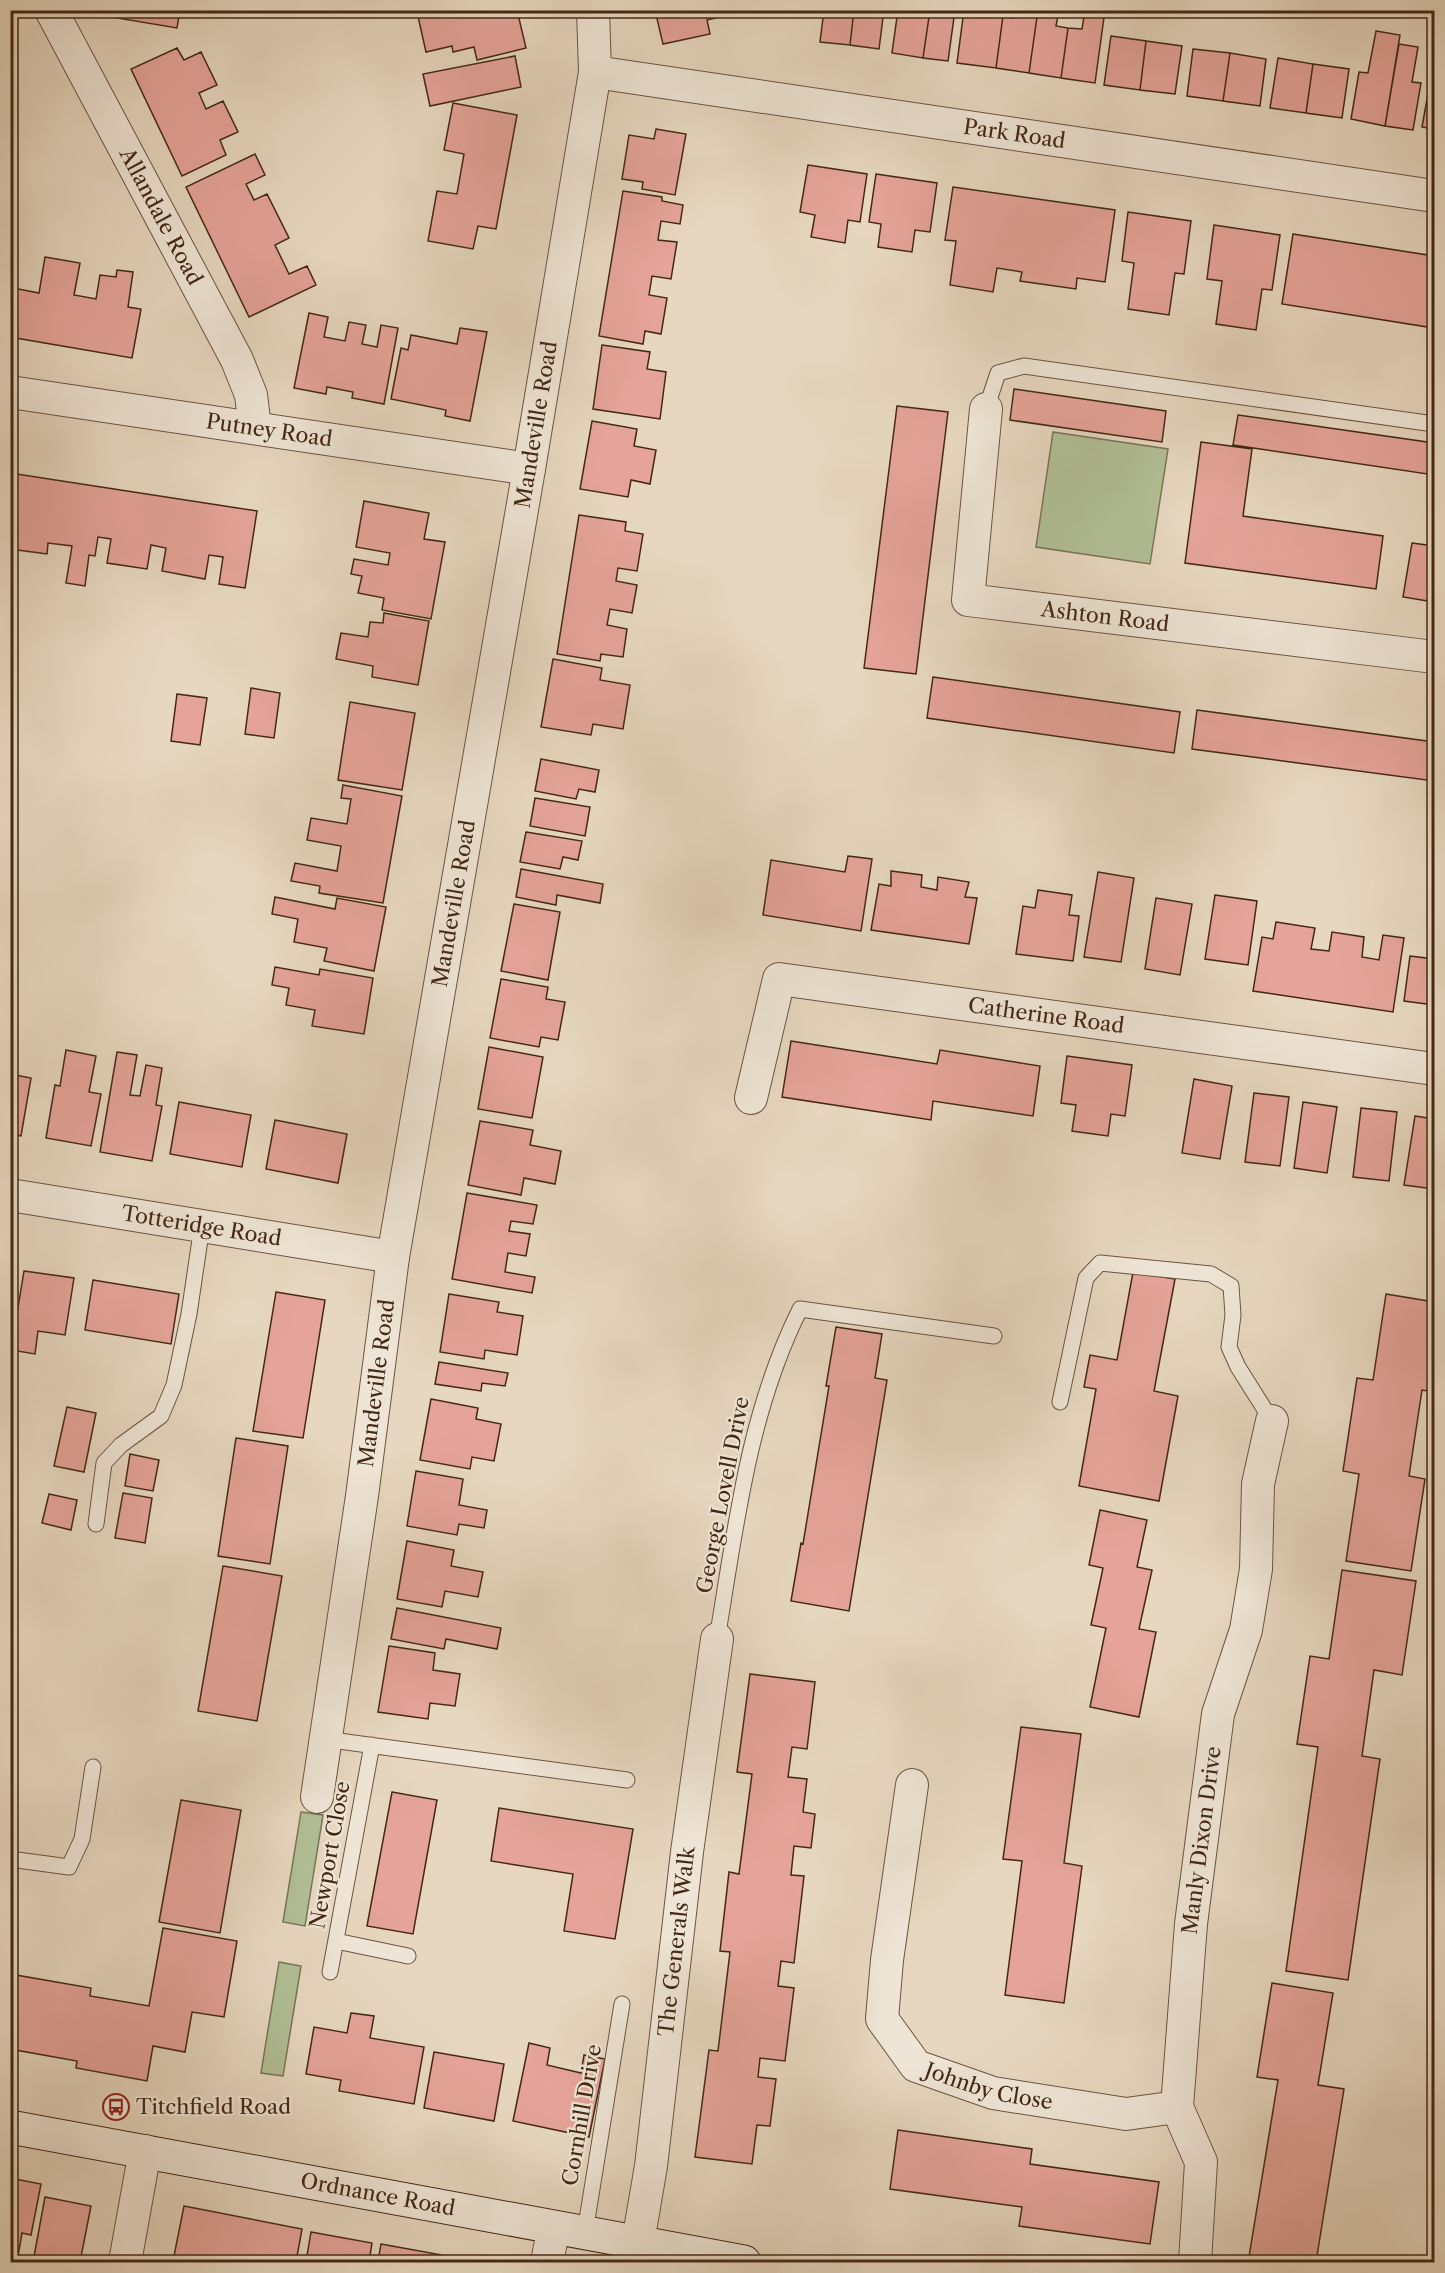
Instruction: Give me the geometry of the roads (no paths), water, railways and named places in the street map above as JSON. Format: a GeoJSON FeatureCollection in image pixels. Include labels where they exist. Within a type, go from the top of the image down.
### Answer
{"type":"FeatureCollection","features":[{"type":"Feature","properties":{"kind":"street","name":"Allandale Road"},"geometry":{"type":"LineString","coordinates":[[51,10],[237,360],[251,395],[255,428]]}},
{"type":"Feature","properties":{"kind":"street","name":"Mandeville Road"},"geometry":{"type":"LineString","coordinates":[[317,1797],[362,1496],[393,1257],[595,72],[593,10]]}},
{"type":"Feature","properties":{"kind":"street","name":"Park Road"},"geometry":{"type":"LineString","coordinates":[[595,72],[1434,196]]}},
{"type":"Feature","properties":{"kind":"street","name":"Putney Road"},"geometry":{"type":"LineString","coordinates":[[10,392],[529,469]]}},
{"type":"Feature","properties":{"kind":"street","name":"Ashton Road"},"geometry":{"type":"LineString","coordinates":[[986,408],[968,600],[1434,657]]}},
{"type":"Feature","properties":{"kind":"street","name":"Catherine Road"},"geometry":{"type":"LineString","coordinates":[[751,1098],[779,979],[1434,1069]]}},
{"type":"Feature","properties":{"kind":"street","name":"Totteridge Road"},"geometry":{"type":"LineString","coordinates":[[10,1195],[393,1257]]}},
{"type":"Feature","properties":{"kind":"street","name":"Manly Dixon Drive"},"geometry":{"type":"LineString","coordinates":[[1195,2262],[1201,2162],[1177,2107],[1191,1924],[1218,1714],[1246,1630],[1256,1569],[1258,1484],[1272,1421]]}},
{"type":"Feature","properties":{"kind":"street","name":"The Generals Walk"},"geometry":{"type":"LineString","coordinates":[[638,2242],[651,2166],[687,1852],[717,1639]]}},
{"type":"Feature","properties":{"kind":"street","name":"Johnby Close"},"geometry":{"type":"LineString","coordinates":[[912,1785],[887,1960],[882,2019],[916,2066],[993,2093],[1115,2113],[1126,2114],[1177,2107]]}},
{"type":"Feature","properties":{"kind":"street","name":"Ordnance Road"},"geometry":{"type":"LineString","coordinates":[[10,2127],[744,2262]]}},
{"type":"Feature","properties":{"kind":"street"},"geometry":{"type":"LineString","coordinates":[[124,2262],[145,2151]]}},
{"type":"Feature","properties":{"kind":"street"},"geometry":{"type":"LineString","coordinates":[[547,2262],[570,2230]]}},
{"type":"Feature","properties":{"kind":"lane"},"geometry":{"type":"LineString","coordinates":[[986,408],[998,373],[1024,366],[1434,424]]}},
{"type":"Feature","properties":{"kind":"lane"},"geometry":{"type":"LineString","coordinates":[[96,1524],[104,1463],[121,1445],[161,1416],[174,1385],[189,1314],[202,1226]]}},
{"type":"Feature","properties":{"kind":"lane"},"geometry":{"type":"LineString","coordinates":[[1060,1402],[1086,1278],[1100,1263],[1151,1267],[1211,1274],[1231,1286],[1233,1315],[1229,1347],[1238,1367],[1272,1421]]}},
{"type":"Feature","properties":{"kind":"lane","name":"George Lovell Drive"},"geometry":{"type":"LineString","coordinates":[[717,1639],[750,1449],[767,1386],[786,1337],[800,1309],[994,1336]]}},
{"type":"Feature","properties":{"kind":"lane"},"geometry":{"type":"LineString","coordinates":[[324,1739],[627,1780]]}},
{"type":"Feature","properties":{"kind":"lane","name":"Newport Close"},"geometry":{"type":"LineString","coordinates":[[330,1972],[372,1745]]}},
{"type":"Feature","properties":{"kind":"lane"},"geometry":{"type":"LineString","coordinates":[[10,1859],[69,1868],[82,1839],[93,1767]]}},
{"type":"Feature","properties":{"kind":"lane"},"geometry":{"type":"LineString","coordinates":[[336,1941],[408,1956]]}},
{"type":"Feature","properties":{"kind":"lane","name":"Cornhill Drive"},"geometry":{"type":"LineString","coordinates":[[570,2230],[622,2004]]}},
{"type":"Feature","properties":{"kind":"place","name":"Titchfield Road"},"geometry":{"type":"Point","coordinates":[116,2107]}}]}
